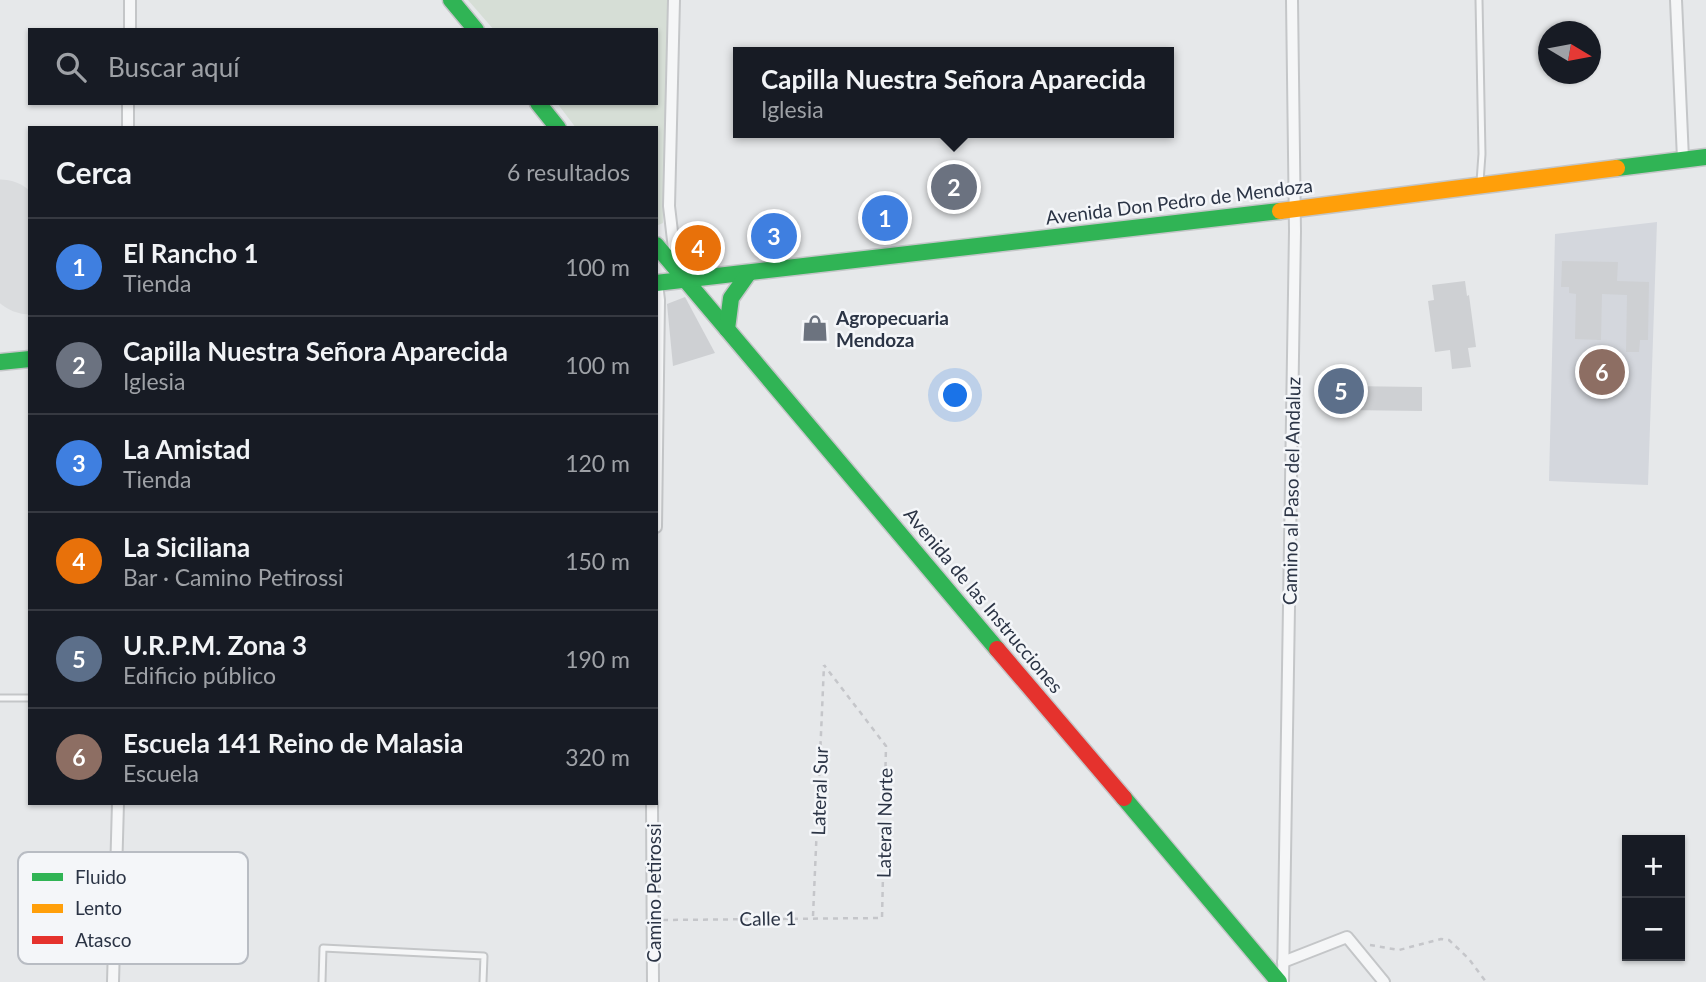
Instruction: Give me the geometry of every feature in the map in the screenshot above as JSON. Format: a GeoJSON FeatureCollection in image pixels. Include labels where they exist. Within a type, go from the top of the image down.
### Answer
{"type":"FeatureCollection","features":[{"type":"Feature","properties":{"kind":"main road"},"geometry":{"type":"LineString","coordinates":[[452,0],[474,28]]}},
{"type":"Feature","properties":{"kind":"main road"},"geometry":{"type":"LineString","coordinates":[[540,105],[556,126]]}},
{"type":"Feature","properties":{"kind":"main road","name":"Avenida Don Pedro de Mendoza"},"geometry":{"type":"LineString","coordinates":[[658,283],[1295,209],[1706,157]]}},
{"type":"Feature","properties":{"kind":"main road","name":"Avenida de las Instrucciones"},"geometry":{"type":"LineString","coordinates":[[658,247],[1281,982]]}},
{"type":"Feature","properties":{"kind":"main road"},"geometry":{"type":"LineString","coordinates":[[727,328],[727,310],[731,296],[748,274]]}},
{"type":"Feature","properties":{"kind":"main road"},"geometry":{"type":"LineString","coordinates":[[0,362],[28,359]]}},
{"type":"Feature","properties":{"kind":"street"},"geometry":{"type":"LineString","coordinates":[[130,28],[131,0]]}},
{"type":"Feature","properties":{"kind":"street"},"geometry":{"type":"LineString","coordinates":[[674,0],[669,206],[674,249],[686,280]]}},
{"type":"Feature","properties":{"kind":"street","name":"Camino al Paso del Andaluz"},"geometry":{"type":"LineString","coordinates":[[1281,982],[1295,209],[1292,0]]}},
{"type":"Feature","properties":{"kind":"street"},"geometry":{"type":"LineString","coordinates":[[1676,0],[1683,159]]}},
{"type":"Feature","properties":{"kind":"street"},"geometry":{"type":"LineString","coordinates":[[128,105],[128,126]]}},
{"type":"Feature","properties":{"kind":"street"},"geometry":{"type":"LineString","coordinates":[[658,292],[658,376]]}},
{"type":"Feature","properties":{"kind":"street"},"geometry":{"type":"LineString","coordinates":[[117,852],[118,805]]}},
{"type":"Feature","properties":{"kind":"street","name":"Camino Petirossi"},"geometry":{"type":"LineString","coordinates":[[652,805],[653,982]]}},
{"type":"Feature","properties":{"kind":"street"},"geometry":{"type":"LineString","coordinates":[[1283,961],[1347,937],[1384,982]]}},
{"type":"Feature","properties":{"kind":"street"},"geometry":{"type":"LineString","coordinates":[[113,982],[114,964]]}},
{"type":"Feature","properties":{"kind":"lane"},"geometry":{"type":"LineString","coordinates":[[1479,0],[1482,154],[1480,185]]}},
{"type":"Feature","properties":{"kind":"lane"},"geometry":{"type":"LineString","coordinates":[[0,698],[28,698]]}},
{"type":"Feature","properties":{"kind":"lane"},"geometry":{"type":"LineString","coordinates":[[322,982],[323,948],[484,956],[483,982]]}},
{"type":"Feature","properties":{"kind":"path","name":"Lateral Sur"},"geometry":{"type":"LineString","coordinates":[[813,917],[824,664]]}},
{"type":"Feature","properties":{"kind":"path","name":"Lateral Norte"},"geometry":{"type":"LineString","coordinates":[[824,664],[886,746],[882,918]]}},
{"type":"Feature","properties":{"kind":"path","name":"Calle 1"},"geometry":{"type":"LineString","coordinates":[[654,920],[882,918]]}},
{"type":"Feature","properties":{"kind":"path"},"geometry":{"type":"LineString","coordinates":[[1369,945],[1399,950],[1441,939],[1449,940],[1469,959],[1486,982]]}},
{"type":"Feature","properties":{"kind":"shaded area"},"geometry":{"type":"Polygon","coordinates":[[[468,0],[668,0],[663,223],[658,225],[658,126],[574,126],[559,105],[658,105],[658,28],[492,28],[468,0]]]}},
{"type":"Feature","properties":{"kind":"shaded area"},"geometry":{"type":"Polygon","coordinates":[[[1657,222],[1648,485],[1549,481],[1555,234],[1657,222]]]}},
{"type":"Feature","properties":{"kind":"building"},"geometry":{"type":"Polygon","coordinates":[[[1562,261],[1618,262],[1617,281],[1649,282],[1648,340],[1640,340],[1639,352],[1626,352],[1627,295],[1602,294],[1601,340],[1575,339],[1576,294],[1569,293],[1569,287],[1561,287],[1562,261]]]}},
{"type":"Feature","properties":{"kind":"building"},"geometry":{"type":"Polygon","coordinates":[[[1465,281],[1476,347],[1468,348],[1471,367],[1452,369],[1450,350],[1435,352],[1428,301],[1434,300],[1432,285],[1465,281]]]}},
{"type":"Feature","properties":{"kind":"building"},"geometry":{"type":"Polygon","coordinates":[[[685,297],[715,353],[673,366],[667,304],[685,297]]]}},
{"type":"Feature","properties":{"kind":"building"},"geometry":{"type":"Polygon","coordinates":[[[1346,386],[1422,387],[1422,411],[1346,410],[1346,386]]]}},
{"type":"Feature","properties":{"kind":"runway"},"geometry":{"type":"LineString","coordinates":[[0,225],[28,266]]}},
{"type":"Feature","properties":{"kind":"traffic: fast"},"geometry":{"type":"LineString","coordinates":[[451,0],[474,28]]}},
{"type":"Feature","properties":{"kind":"traffic: fast"},"geometry":{"type":"LineString","coordinates":[[540,105],[556,126]]}},
{"type":"Feature","properties":{"kind":"traffic: fast"},"geometry":{"type":"LineString","coordinates":[[1617,168],[1706,157]]}},
{"type":"Feature","properties":{"kind":"traffic: fast"},"geometry":{"type":"LineString","coordinates":[[658,283],[1280,211]]}},
{"type":"Feature","properties":{"kind":"traffic: fast"},"geometry":{"type":"LineString","coordinates":[[658,247],[997,649]]}},
{"type":"Feature","properties":{"kind":"traffic: fast"},"geometry":{"type":"LineString","coordinates":[[727,329],[731,298],[748,274]]}},
{"type":"Feature","properties":{"kind":"traffic: fast"},"geometry":{"type":"LineString","coordinates":[[0,362],[28,359]]}},
{"type":"Feature","properties":{"kind":"traffic: fast"},"geometry":{"type":"LineString","coordinates":[[1124,798],[1279,982]]}},
{"type":"Feature","properties":{"kind":"traffic: slow"},"geometry":{"type":"LineString","coordinates":[[1280,211],[1617,168]]}},
{"type":"Feature","properties":{"kind":"traffic: jam"},"geometry":{"type":"LineString","coordinates":[[997,649],[1124,798]]}},
{"type":"Feature","properties":{"kind":"place","name":"Capilla Nuestra Señora Aparecida"},"geometry":{"type":"Point","coordinates":[954,187]}},
{"type":"Feature","properties":{"kind":"place","name":"El Rancho 1"},"geometry":{"type":"Point","coordinates":[885,218]}},
{"type":"Feature","properties":{"kind":"place","name":"La Amistad"},"geometry":{"type":"Point","coordinates":[774,236]}},
{"type":"Feature","properties":{"kind":"place","name":"La Siciliana"},"geometry":{"type":"Point","coordinates":[698,248]}},
{"type":"Feature","properties":{"kind":"place","name":"Agropecuaria Mendoza"},"geometry":{"type":"Point","coordinates":[815,328]}},
{"type":"Feature","properties":{"kind":"place","name":"Escuela 141 Reino de Malasia"},"geometry":{"type":"Point","coordinates":[1602,372]}},
{"type":"Feature","properties":{"kind":"place","name":"U.R.P.M. Zona 3"},"geometry":{"type":"Point","coordinates":[1341,391]}}]}
